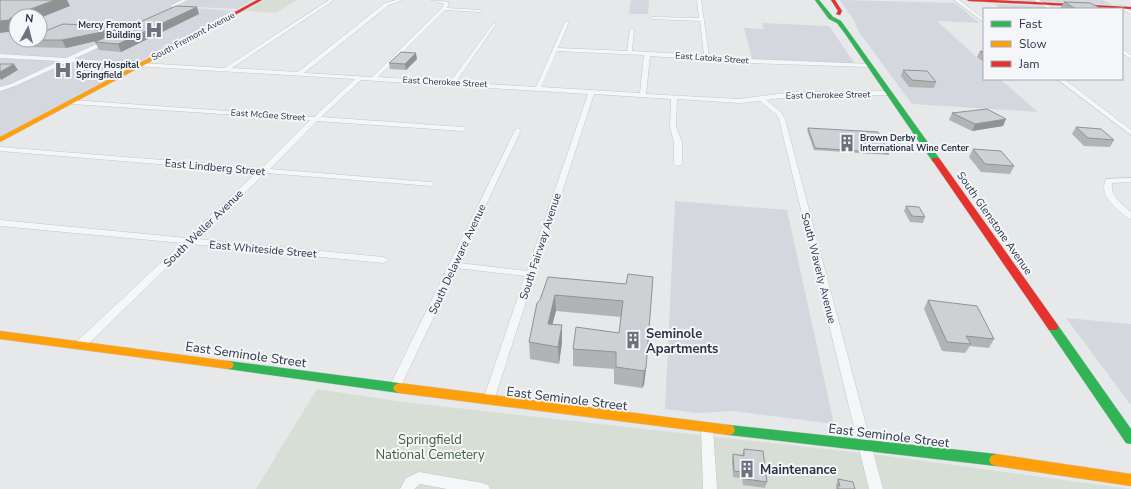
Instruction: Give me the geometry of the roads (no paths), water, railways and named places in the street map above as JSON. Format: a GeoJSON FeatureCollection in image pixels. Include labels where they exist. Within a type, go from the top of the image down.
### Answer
{"type":"FeatureCollection","features":[{"type":"Feature","properties":{"kind":"main road","name":"South Fremont Avenue"},"geometry":{"type":"LineString","coordinates":[[0,140],[260,0]]}},
{"type":"Feature","properties":{"kind":"main road","name":"South Glenstone Avenue"},"geometry":{"type":"LineString","coordinates":[[828,0],[869,65],[1131,439]]}},
{"type":"Feature","properties":{"kind":"main road"},"geometry":{"type":"LineString","coordinates":[[833,0],[840,11],[838,18]]}},
{"type":"Feature","properties":{"kind":"main road"},"geometry":{"type":"LineString","coordinates":[[942,0],[948,0]]}},
{"type":"Feature","properties":{"kind":"main road"},"geometry":{"type":"LineString","coordinates":[[969,0],[1040,1],[1131,8]]}},
{"type":"Feature","properties":{"kind":"main road","name":"South Glenstone Avenue"},"geometry":{"type":"LineString","coordinates":[[817,1],[831,18],[838,18]]}},
{"type":"Feature","properties":{"kind":"main road","name":"East Seminole Street"},"geometry":{"type":"LineString","coordinates":[[0,335],[707,428],[864,444],[1011,462],[1131,480]]}},
{"type":"Feature","properties":{"kind":"street"},"geometry":{"type":"LineString","coordinates":[[174,12],[184,7],[172,6],[185,0]]}},
{"type":"Feature","properties":{"kind":"street"},"geometry":{"type":"LineString","coordinates":[[226,69],[332,0]]}},
{"type":"Feature","properties":{"kind":"street"},"geometry":{"type":"LineString","coordinates":[[300,73],[387,4],[401,0]]}},
{"type":"Feature","properties":{"kind":"street"},"geometry":{"type":"LineString","coordinates":[[374,78],[444,9],[447,3],[441,0],[433,0]]}},
{"type":"Feature","properties":{"kind":"street"},"geometry":{"type":"LineString","coordinates":[[699,0],[707,57]]}},
{"type":"Feature","properties":{"kind":"street"},"geometry":{"type":"LineString","coordinates":[[956,0],[983,20]]}},
{"type":"Feature","properties":{"kind":"street"},"geometry":{"type":"LineString","coordinates":[[1040,1],[1050,8]]}},
{"type":"Feature","properties":{"kind":"street"},"geometry":{"type":"LineString","coordinates":[[444,9],[480,10]]}},
{"type":"Feature","properties":{"kind":"street"},"geometry":{"type":"LineString","coordinates":[[652,18],[702,20]]}},
{"type":"Feature","properties":{"kind":"street"},"geometry":{"type":"LineString","coordinates":[[538,88],[567,22]]}},
{"type":"Feature","properties":{"kind":"street"},"geometry":{"type":"LineString","coordinates":[[453,82],[494,24]]}},
{"type":"Feature","properties":{"kind":"street"},"geometry":{"type":"LineString","coordinates":[[629,53],[632,30]]}},
{"type":"Feature","properties":{"kind":"street"},"geometry":{"type":"LineString","coordinates":[[0,89],[13,85],[111,40]]}},
{"type":"Feature","properties":{"kind":"street","name":"East Latoka Street"},"geometry":{"type":"LineString","coordinates":[[556,49],[707,57],[758,62],[869,65]]}},
{"type":"Feature","properties":{"kind":"street"},"geometry":{"type":"LineString","coordinates":[[643,95],[646,54]]}},
{"type":"Feature","properties":{"kind":"street","name":"East Cherokee Street"},"geometry":{"type":"LineString","coordinates":[[0,56],[453,82],[739,101],[763,100],[782,95],[800,94],[890,93]]}},
{"type":"Feature","properties":{"kind":"street","name":"South Weller Avenue"},"geometry":{"type":"LineString","coordinates":[[80,345],[263,171],[316,118],[361,77]]}},
{"type":"Feature","properties":{"kind":"street"},"geometry":{"type":"LineString","coordinates":[[1061,80],[1131,133]]}},
{"type":"Feature","properties":{"kind":"street","name":"South Fairway Avenue"},"geometry":{"type":"LineString","coordinates":[[489,400],[592,92]]}},
{"type":"Feature","properties":{"kind":"street"},"geometry":{"type":"LineString","coordinates":[[674,97],[673,127],[678,142],[678,164]]}},
{"type":"Feature","properties":{"kind":"street","name":"South Waverly Avenue"},"geometry":{"type":"LineString","coordinates":[[763,100],[779,113],[782,119],[876,489]]}},
{"type":"Feature","properties":{"kind":"street","name":"East McGee Street"},"geometry":{"type":"LineString","coordinates":[[72,102],[463,129]]}},
{"type":"Feature","properties":{"kind":"street","name":"South Delaware Avenue"},"geometry":{"type":"LineString","coordinates":[[395,387],[518,130]]}},
{"type":"Feature","properties":{"kind":"street","name":"East Lindberg Street"},"geometry":{"type":"LineString","coordinates":[[0,149],[429,184]]}},
{"type":"Feature","properties":{"kind":"street"},"geometry":{"type":"LineString","coordinates":[[1131,180],[1109,181],[1108,191],[1114,201],[1131,216]]}},
{"type":"Feature","properties":{"kind":"street","name":"East Whiteside Street"},"geometry":{"type":"LineString","coordinates":[[0,223],[383,260]]}},
{"type":"Feature","properties":{"kind":"street"},"geometry":{"type":"LineString","coordinates":[[454,266],[531,274]]}},
{"type":"Feature","properties":{"kind":"street"},"geometry":{"type":"LineString","coordinates":[[707,428],[710,489]]}},
{"type":"Feature","properties":{"kind":"street"},"geometry":{"type":"LineString","coordinates":[[407,489],[411,482],[419,478],[483,489]]}},
{"type":"Feature","properties":{"kind":"place","name":"Mercy Fremont Building"},"geometry":{"type":"Point","coordinates":[154,30]}},
{"type":"Feature","properties":{"kind":"place","name":"Mercy Hospital Springfield"},"geometry":{"type":"Point","coordinates":[63,70]}},
{"type":"Feature","properties":{"kind":"place","name":"Brown Derby International Wine Center"},"geometry":{"type":"Point","coordinates":[847,143]}},
{"type":"Feature","properties":{"kind":"place","name":"Seminole Apartments"},"geometry":{"type":"Point","coordinates":[633,340]}},
{"type":"Feature","properties":{"kind":"place","name":"Maintenance"},"geometry":{"type":"Point","coordinates":[747,469]}},
{"type":"Feature","properties":{"kind":"park label","name":"Springfield National Cemetery"},"geometry":{"type":"Point","coordinates":[430,446]}}]}
